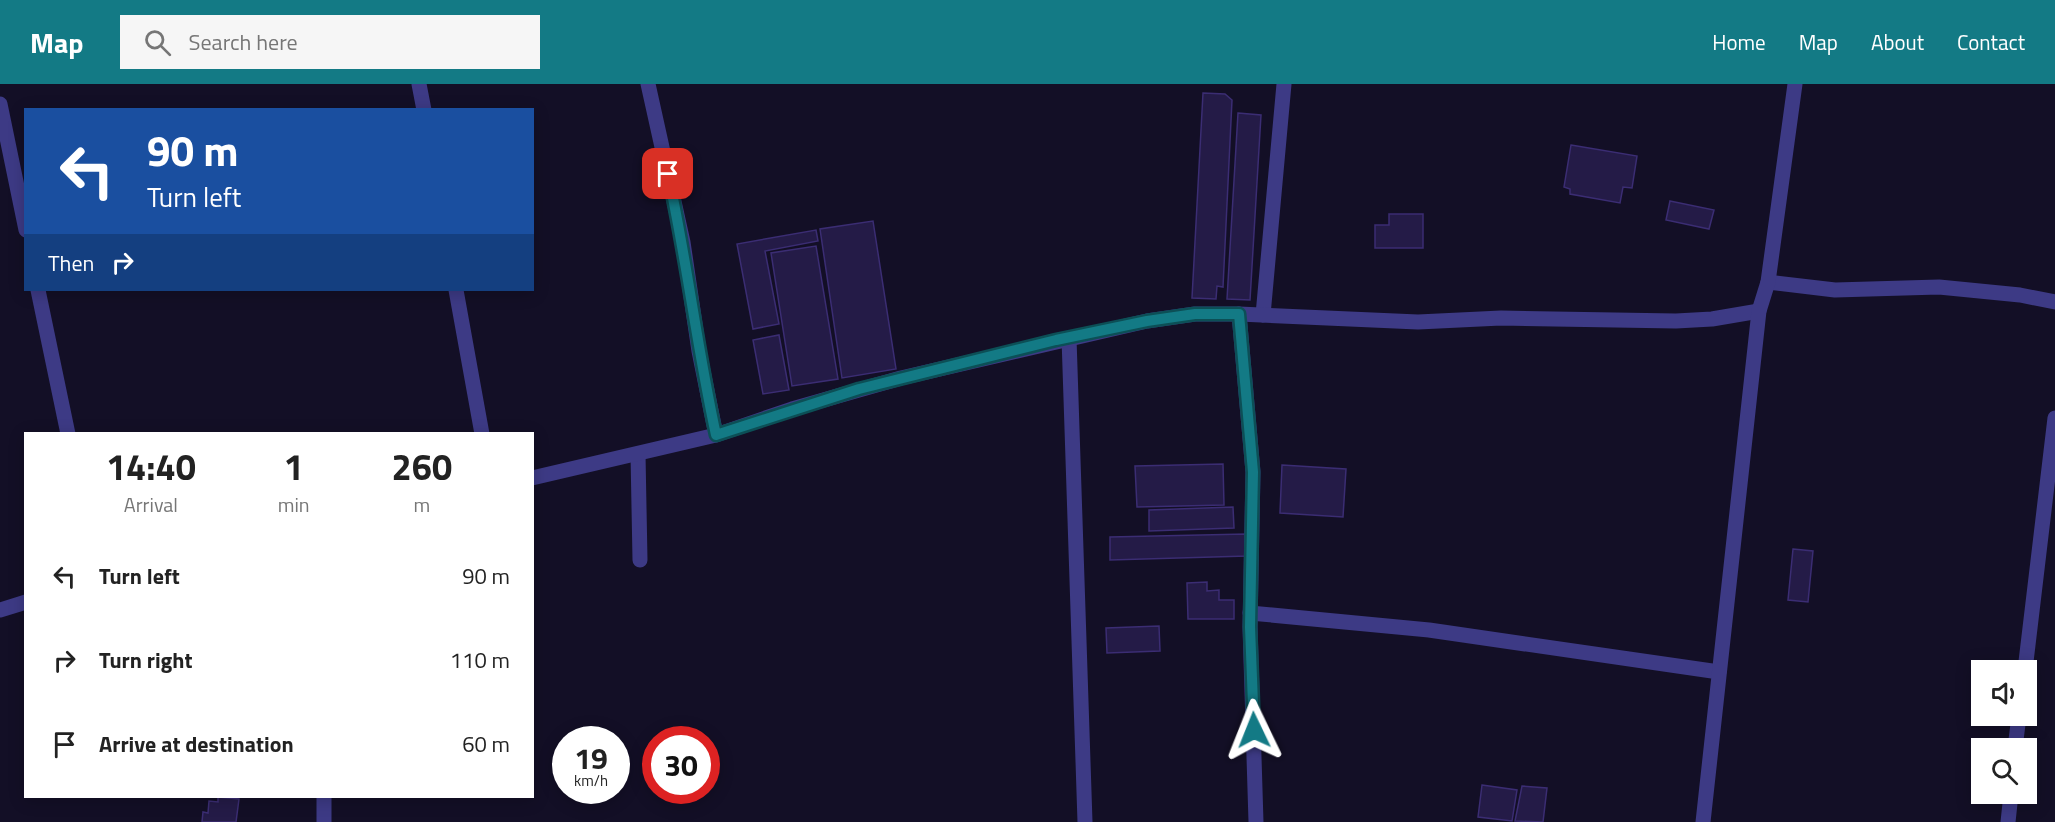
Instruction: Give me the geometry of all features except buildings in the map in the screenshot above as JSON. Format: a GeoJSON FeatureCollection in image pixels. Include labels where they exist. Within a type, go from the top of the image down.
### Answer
{"type":"FeatureCollection","features":[{"type":"Feature","properties":{"kind":"street"},"geometry":{"type":"LineString","coordinates":[[419,84],[424,108]]}},
{"type":"Feature","properties":{"kind":"street"},"geometry":{"type":"LineString","coordinates":[[648,84],[683,242],[699,351],[716,435]]}},
{"type":"Feature","properties":{"kind":"street"},"geometry":{"type":"LineString","coordinates":[[1263,315],[1284,84]]}},
{"type":"Feature","properties":{"kind":"street"},"geometry":{"type":"LineString","coordinates":[[1703,822],[1759,311],[1768,282],[1796,84]]}},
{"type":"Feature","properties":{"kind":"street"},"geometry":{"type":"LineString","coordinates":[[0,104],[24,220]]}},
{"type":"Feature","properties":{"kind":"street"},"geometry":{"type":"LineString","coordinates":[[1768,282],[1820,289],[1940,287],[2020,295],[2055,302]]}},
{"type":"Feature","properties":{"kind":"street"},"geometry":{"type":"LineString","coordinates":[[38,291],[68,432]]}},
{"type":"Feature","properties":{"kind":"street"},"geometry":{"type":"LineString","coordinates":[[456,291],[482,432]]}},
{"type":"Feature","properties":{"kind":"street"},"geometry":{"type":"LineString","coordinates":[[534,478],[716,435],[859,389],[1069,338],[1147,321],[1195,314],[1418,322],[1501,318],[1676,321],[1712,319],[1759,311]]}},
{"type":"Feature","properties":{"kind":"street"},"geometry":{"type":"LineString","coordinates":[[1239,314],[1253,472],[1250,613],[1256,822]]}},
{"type":"Feature","properties":{"kind":"street"},"geometry":{"type":"LineString","coordinates":[[1069,338],[1085,822]]}},
{"type":"Feature","properties":{"kind":"street"},"geometry":{"type":"LineString","coordinates":[[2026,660],[2055,418]]}},
{"type":"Feature","properties":{"kind":"street"},"geometry":{"type":"LineString","coordinates":[[638,454],[640,560]]}},
{"type":"Feature","properties":{"kind":"street"},"geometry":{"type":"LineString","coordinates":[[0,610],[24,603]]}},
{"type":"Feature","properties":{"kind":"street"},"geometry":{"type":"LineString","coordinates":[[1250,613],[1429,630],[1719,672]]}},
{"type":"Feature","properties":{"kind":"street"},"geometry":{"type":"LineString","coordinates":[[324,798],[324,822]]}},
{"type":"Feature","properties":{"kind":"street"},"geometry":{"type":"LineString","coordinates":[[2008,822],[2010,804]]}},
{"type":"Feature","properties":{"kind":"route"},"geometry":{"type":"LineString","coordinates":[[668,174],[683,242],[699,351],[716,435],[859,389],[1021,351],[1056,340],[1147,321],[1195,314],[1239,314],[1253,472],[1250,627],[1254,730]]}}]}
